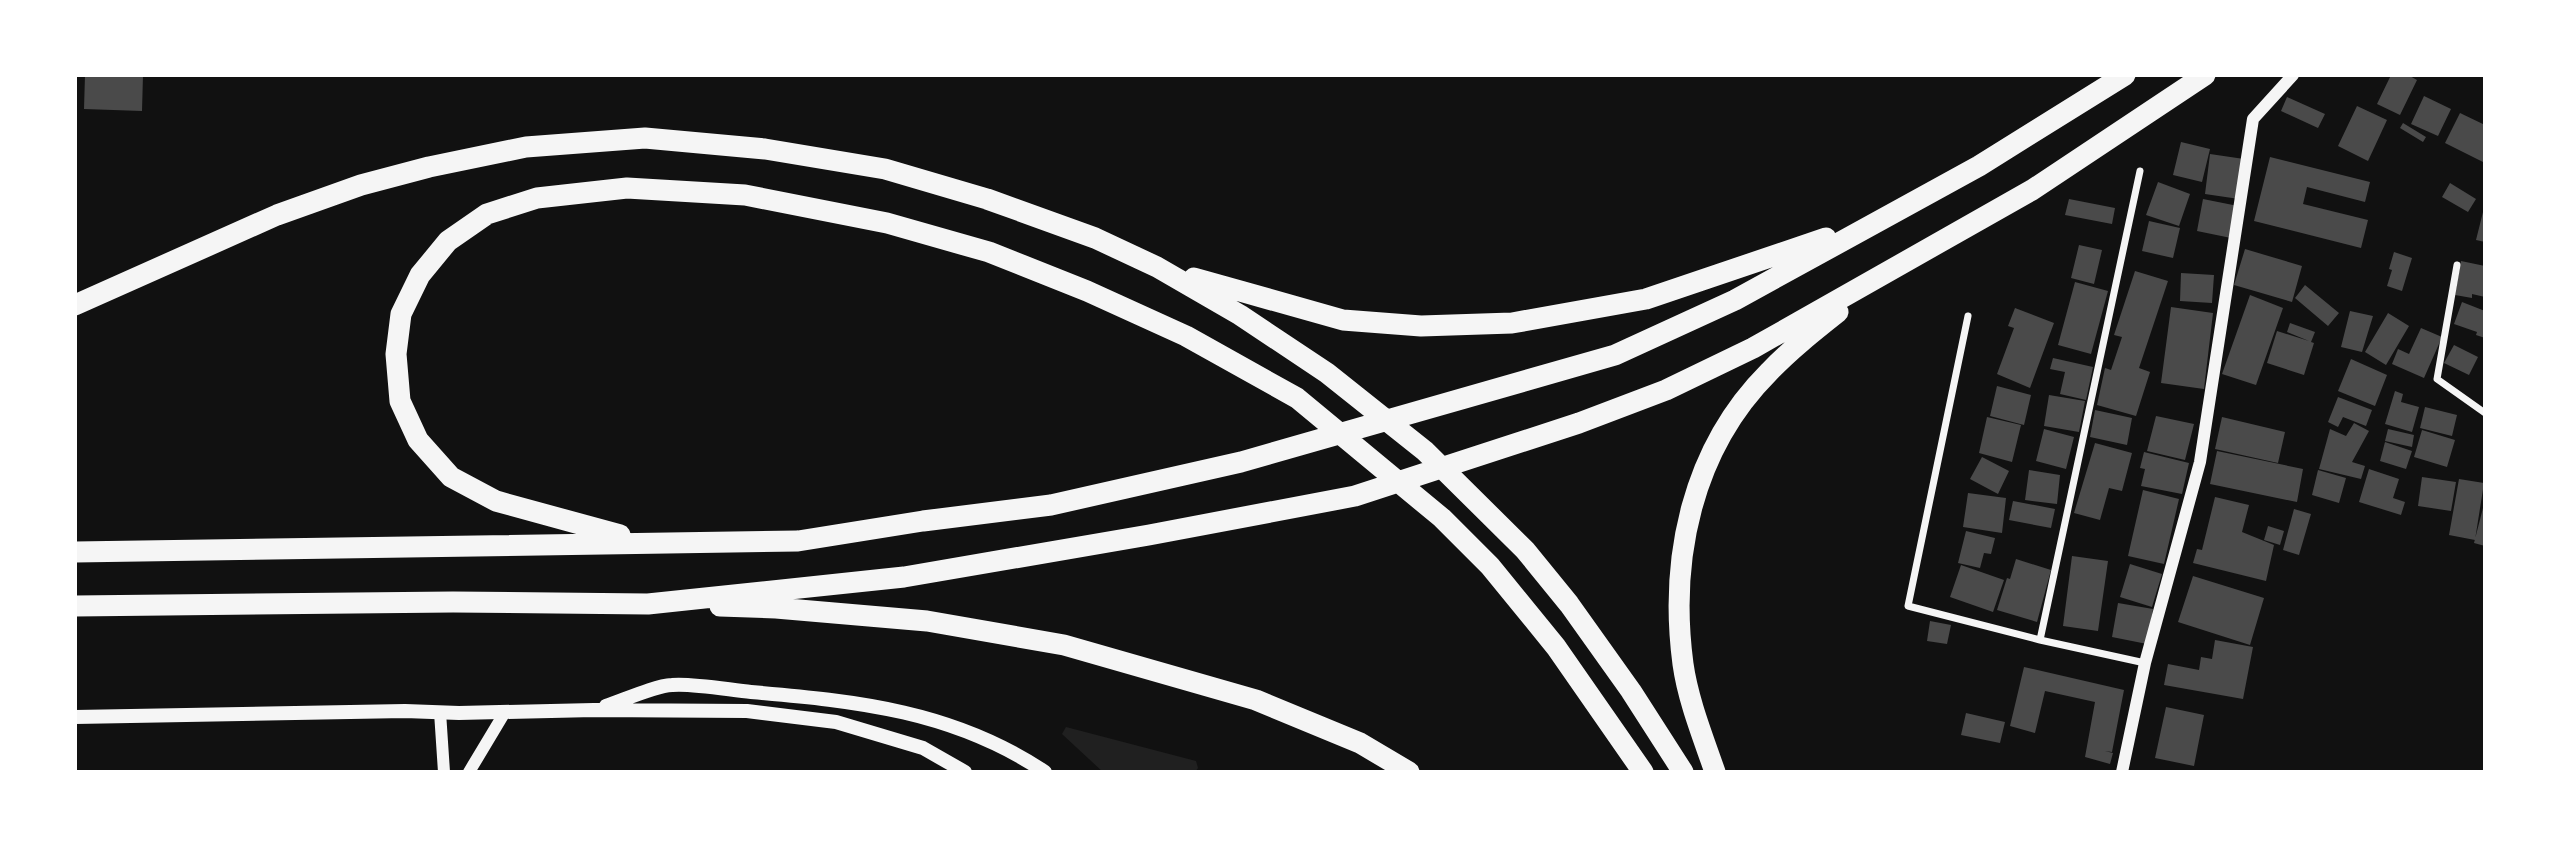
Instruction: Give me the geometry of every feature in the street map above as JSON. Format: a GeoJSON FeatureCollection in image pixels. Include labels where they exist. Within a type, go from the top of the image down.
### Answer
{"type":"FeatureCollection","features":[{"type":"Feature","properties":{"kind":"highway"},"geometry":{"type":"LineString","coordinates":[[75,552],[346,549],[642,541],[798,541],[923,521],[1051,505],[1241,462],[1615,355],[1735,300],[1979,166],[2125,75]]}},
{"type":"Feature","properties":{"kind":"highway"},"geometry":{"type":"LineString","coordinates":[[648,604],[904,577],[1355,496],[1579,423],[1666,390],[1753,348],[2032,190],[2205,75]]}},
{"type":"Feature","properties":{"kind":"highway"},"geometry":{"type":"LineString","coordinates":[[75,305],[265,220],[361,185],[429,167],[526,148],[645,138],[765,149],[885,169],[987,199],[1095,239],[1157,267],[1240,315],[1327,373],[1425,451],[1525,550],[1569,604],[1631,691],[1683,772]]}},
{"type":"Feature","properties":{"kind":"highway"},"geometry":{"type":"LineString","coordinates":[[642,541],[496,501],[451,477],[418,440],[400,401],[396,355],[401,314],[420,275],[449,241],[486,214],[537,198],[627,188],[746,195],[887,223],[989,252],[1087,291],[1186,336],[1297,398],[1443,517],[1490,566],[1556,647],[1643,772]]}},
{"type":"Feature","properties":{"kind":"highway"},"geometry":{"type":"LineString","coordinates":[[1157,267],[1343,320],[1421,326],[1512,323],[1646,299],[1884,218]]}},
{"type":"Feature","properties":{"kind":"highway"},"geometry":{"type":"LineString","coordinates":[[1714,772],[1683,665],[1680,615],[1680,563],[1692,505],[1706,460],[1731,418],[1767,373],[1888,272]]}},
{"type":"Feature","properties":{"kind":"highway"},"geometry":{"type":"LineString","coordinates":[[75,606],[440,602],[648,604],[776,608],[927,621],[1064,645],[1256,700],[1360,743],[1409,772]]}},
{"type":"Feature","properties":{"kind":"main road"},"geometry":{"type":"LineString","coordinates":[[594,710],[671,684],[843,700],[916,714],[957,726],[994,742],[1045,772]]}},
{"type":"Feature","properties":{"kind":"main road"},"geometry":{"type":"LineString","coordinates":[[75,717],[405,710],[747,711],[836,722],[923,748],[965,772]]}},
{"type":"Feature","properties":{"kind":"street"},"geometry":{"type":"LineString","coordinates":[[2122,772],[2144,663],[2200,462],[2253,119],[2293,75]]}},
{"type":"Feature","properties":{"kind":"street"},"geometry":{"type":"LineString","coordinates":[[2040,640],[2140,171]]}},
{"type":"Feature","properties":{"kind":"street"},"geometry":{"type":"LineString","coordinates":[[2457,265],[2437,379],[2485,414]]}},
{"type":"Feature","properties":{"kind":"street"},"geometry":{"type":"LineString","coordinates":[[1968,316],[1908,606],[2144,663]]}},
{"type":"Feature","properties":{"kind":"street"},"geometry":{"type":"LineString","coordinates":[[440,712],[444,772]]}},
{"type":"Feature","properties":{"kind":"street"},"geometry":{"type":"LineString","coordinates":[[469,772],[505,712]]}},
{"type":"Feature","properties":{"kind":"shaded area"},"geometry":{"type":"Polygon","coordinates":[[[1066,727],[1196,761],[1198,768],[1195,772],[1103,772],[1062,734],[1066,727]]]}},
{"type":"Feature","properties":{"kind":"building"},"geometry":{"type":"Polygon","coordinates":[[[85,75],[143,75],[142,111],[84,109],[85,75]]]}},
{"type":"Feature","properties":{"kind":"building"},"geometry":{"type":"Polygon","coordinates":[[[2391,75],[2408,75],[2417,80],[2400,115],[2377,104],[2391,75]]]}},
{"type":"Feature","properties":{"kind":"building"},"geometry":{"type":"Polygon","coordinates":[[[2424,96],[2451,109],[2438,136],[2411,124],[2424,96]]]}},
{"type":"Feature","properties":{"kind":"building"},"geometry":{"type":"Polygon","coordinates":[[[2287,97],[2325,114],[2318,128],[2281,111],[2287,97]]]}},
{"type":"Feature","properties":{"kind":"building"},"geometry":{"type":"Polygon","coordinates":[[[2357,106],[2387,120],[2368,161],[2338,146],[2357,106]]]}},
{"type":"Feature","properties":{"kind":"building"},"geometry":{"type":"Polygon","coordinates":[[[2460,113],[2485,125],[2485,163],[2445,143],[2460,113]]]}},
{"type":"Feature","properties":{"kind":"building"},"geometry":{"type":"Polygon","coordinates":[[[2403,123],[2426,137],[2423,142],[2400,128],[2403,123]]]}},
{"type":"Feature","properties":{"kind":"building"},"geometry":{"type":"Polygon","coordinates":[[[2181,142],[2210,149],[2202,182],[2173,175],[2181,142]]]}},
{"type":"Feature","properties":{"kind":"building"},"geometry":{"type":"Polygon","coordinates":[[[2210,154],[2244,159],[2239,199],[2205,194],[2210,154]]]}},
{"type":"Feature","properties":{"kind":"building"},"geometry":{"type":"Polygon","coordinates":[[[2270,157],[2370,182],[2365,202],[2307,187],[2303,204],[2368,220],[2361,248],[2254,221],[2270,157]]]}},
{"type":"Feature","properties":{"kind":"building"},"geometry":{"type":"Polygon","coordinates":[[[2158,182],[2190,194],[2179,226],[2146,215],[2158,182]]]}},
{"type":"Feature","properties":{"kind":"building"},"geometry":{"type":"Polygon","coordinates":[[[2450,183],[2476,199],[2468,212],[2442,197],[2450,183]]]}},
{"type":"Feature","properties":{"kind":"building"},"geometry":{"type":"Polygon","coordinates":[[[2069,199],[2115,208],[2112,224],[2065,215],[2069,199]]]}},
{"type":"Feature","properties":{"kind":"building"},"geometry":{"type":"Polygon","coordinates":[[[2203,199],[2238,206],[2231,238],[2197,231],[2203,199]]]}},
{"type":"Feature","properties":{"kind":"building"},"geometry":{"type":"Polygon","coordinates":[[[2485,208],[2485,242],[2476,240],[2485,208]]]}},
{"type":"Feature","properties":{"kind":"building"},"geometry":{"type":"Polygon","coordinates":[[[2149,221],[2180,228],[2173,258],[2142,251],[2149,221]]]}},
{"type":"Feature","properties":{"kind":"building"},"geometry":{"type":"Polygon","coordinates":[[[2079,245],[2102,250],[2094,284],[2071,278],[2079,245]]]}},
{"type":"Feature","properties":{"kind":"building"},"geometry":{"type":"Polygon","coordinates":[[[2245,249],[2302,266],[2292,302],[2234,285],[2245,249]]]}},
{"type":"Feature","properties":{"kind":"building"},"geometry":{"type":"Polygon","coordinates":[[[2394,252],[2412,258],[2402,291],[2387,286],[2394,252]]]}},
{"type":"Feature","properties":{"kind":"building"},"geometry":{"type":"Polygon","coordinates":[[[2461,261],[2485,266],[2485,297],[2472,294],[2472,298],[2455,295],[2461,261]]]}},
{"type":"Feature","properties":{"kind":"building"},"geometry":{"type":"Polygon","coordinates":[[[2135,271],[2168,281],[2139,368],[2150,372],[2136,416],[2097,405],[2105,368],[2111,370],[2122,337],[2114,335],[2135,271]]]}},
{"type":"Feature","properties":{"kind":"building"},"geometry":{"type":"Polygon","coordinates":[[[2181,273],[2214,275],[2212,303],[2180,301],[2181,273]]]}},
{"type":"Feature","properties":{"kind":"building"},"geometry":{"type":"Polygon","coordinates":[[[2075,282],[2108,291],[2091,354],[2058,345],[2075,282]]]}},
{"type":"Feature","properties":{"kind":"building"},"geometry":{"type":"Polygon","coordinates":[[[2305,285],[2339,313],[2328,326],[2295,298],[2305,285]]]}},
{"type":"Feature","properties":{"kind":"building"},"geometry":{"type":"Polygon","coordinates":[[[2250,295],[2283,308],[2256,385],[2222,374],[2250,295]]]}},
{"type":"Feature","properties":{"kind":"building"},"geometry":{"type":"Polygon","coordinates":[[[2462,302],[2485,311],[2485,338],[2476,335],[2477,332],[2454,324],[2462,302]]]}},
{"type":"Feature","properties":{"kind":"building"},"geometry":{"type":"Polygon","coordinates":[[[2171,307],[2213,313],[2204,389],[2161,383],[2171,307]]]}},
{"type":"Feature","properties":{"kind":"building"},"geometry":{"type":"Polygon","coordinates":[[[2015,308],[2054,323],[2030,388],[1997,374],[2014,328],[2008,326],[2015,308]]]}},
{"type":"Feature","properties":{"kind":"building"},"geometry":{"type":"Polygon","coordinates":[[[2350,311],[2373,316],[2362,352],[2341,347],[2350,311]]]}},
{"type":"Feature","properties":{"kind":"building"},"geometry":{"type":"Polygon","coordinates":[[[2388,313],[2409,326],[2386,365],[2365,352],[2388,313]]]}},
{"type":"Feature","properties":{"kind":"building"},"geometry":{"type":"Polygon","coordinates":[[[2290,323],[2315,332],[2304,375],[2267,363],[2277,331],[2309,341],[2287,332],[2290,323]]]}},
{"type":"Feature","properties":{"kind":"building"},"geometry":{"type":"Polygon","coordinates":[[[2421,328],[2442,337],[2424,378],[2392,364],[2398,349],[2409,354],[2421,328]]]}},
{"type":"Feature","properties":{"kind":"building"},"geometry":{"type":"Polygon","coordinates":[[[2454,345],[2478,357],[2469,375],[2444,363],[2454,345]]]}},
{"type":"Feature","properties":{"kind":"building"},"geometry":{"type":"Polygon","coordinates":[[[2053,358],[2093,367],[2086,400],[2060,394],[2065,372],[2050,369],[2053,358]]]}},
{"type":"Feature","properties":{"kind":"building"},"geometry":{"type":"Polygon","coordinates":[[[2351,359],[2387,375],[2375,406],[2338,391],[2351,359]]]}},
{"type":"Feature","properties":{"kind":"building"},"geometry":{"type":"Polygon","coordinates":[[[1997,386],[2031,395],[2024,425],[1990,416],[1997,386]]]}},
{"type":"Feature","properties":{"kind":"building"},"geometry":{"type":"Polygon","coordinates":[[[2395,391],[2403,394],[2401,402],[2419,407],[2412,432],[2385,424],[2395,391]]]}},
{"type":"Feature","properties":{"kind":"building"},"geometry":{"type":"Polygon","coordinates":[[[2049,395],[2085,401],[2079,432],[2044,426],[2049,395]]]}},
{"type":"Feature","properties":{"kind":"building"},"geometry":{"type":"Polygon","coordinates":[[[2338,397],[2372,410],[2366,426],[2343,417],[2338,427],[2328,422],[2338,397]]]}},
{"type":"Feature","properties":{"kind":"building"},"geometry":{"type":"Polygon","coordinates":[[[2425,407],[2457,415],[2452,436],[2420,428],[2425,407]]]}},
{"type":"Feature","properties":{"kind":"building"},"geometry":{"type":"Polygon","coordinates":[[[2095,410],[2132,418],[2127,445],[2090,437],[2095,410]]]}},
{"type":"Feature","properties":{"kind":"building"},"geometry":{"type":"Polygon","coordinates":[[[2156,416],[2194,424],[2185,460],[2147,451],[2156,416]]]}},
{"type":"Feature","properties":{"kind":"building"},"geometry":{"type":"Polygon","coordinates":[[[1987,417],[2021,425],[2012,462],[1979,453],[1987,417]]]}},
{"type":"Feature","properties":{"kind":"building"},"geometry":{"type":"Polygon","coordinates":[[[2222,417],[2285,432],[2278,463],[2215,449],[2222,417]]]}},
{"type":"Feature","properties":{"kind":"building"},"geometry":{"type":"Polygon","coordinates":[[[2354,423],[2369,431],[2352,462],[2365,466],[2361,479],[2319,469],[2330,429],[2346,436],[2354,423]]]}},
{"type":"Feature","properties":{"kind":"building"},"geometry":{"type":"Polygon","coordinates":[[[2044,429],[2074,437],[2066,469],[2036,461],[2044,429]]]}},
{"type":"Feature","properties":{"kind":"building"},"geometry":{"type":"Polygon","coordinates":[[[2388,429],[2414,435],[2412,447],[2385,441],[2388,429]]]}},
{"type":"Feature","properties":{"kind":"building"},"geometry":{"type":"Polygon","coordinates":[[[2422,430],[2455,440],[2447,467],[2414,457],[2422,430]]]}},
{"type":"Feature","properties":{"kind":"building"},"geometry":{"type":"Polygon","coordinates":[[[2385,442],[2412,451],[2406,469],[2380,461],[2385,442]]]}},
{"type":"Feature","properties":{"kind":"building"},"geometry":{"type":"Polygon","coordinates":[[[2095,443],[2132,453],[2122,491],[2109,488],[2100,520],[2074,513],[2095,443]]]}},
{"type":"Feature","properties":{"kind":"building"},"geometry":{"type":"Polygon","coordinates":[[[2217,451],[2303,469],[2297,502],[2210,484],[2217,451]]]}},
{"type":"Feature","properties":{"kind":"building"},"geometry":{"type":"Polygon","coordinates":[[[2144,452],[2189,463],[2182,494],[2141,486],[2145,469],[2140,468],[2144,452]]]}},
{"type":"Feature","properties":{"kind":"building"},"geometry":{"type":"Polygon","coordinates":[[[1982,457],[2009,471],[1998,494],[1970,479],[1982,457]]]}},
{"type":"Feature","properties":{"kind":"building"},"geometry":{"type":"Polygon","coordinates":[[[2369,469],[2399,479],[2393,498],[2405,502],[2401,515],[2359,502],[2369,469]]]}},
{"type":"Feature","properties":{"kind":"building"},"geometry":{"type":"Polygon","coordinates":[[[2029,470],[2060,475],[2057,504],[2025,500],[2029,470]]]}},
{"type":"Feature","properties":{"kind":"building"},"geometry":{"type":"Polygon","coordinates":[[[2318,470],[2346,478],[2339,503],[2312,495],[2318,470]]]}},
{"type":"Feature","properties":{"kind":"building"},"geometry":{"type":"Polygon","coordinates":[[[2422,477],[2456,482],[2451,511],[2418,506],[2422,477]]]}},
{"type":"Feature","properties":{"kind":"building"},"geometry":{"type":"Polygon","coordinates":[[[2459,479],[2484,483],[2475,540],[2449,535],[2459,479]]]}},
{"type":"Feature","properties":{"kind":"building"},"geometry":{"type":"Polygon","coordinates":[[[2143,490],[2179,499],[2164,564],[2128,556],[2143,490]]]}},
{"type":"Feature","properties":{"kind":"building"},"geometry":{"type":"Polygon","coordinates":[[[1968,493],[2006,498],[2002,533],[1963,527],[1968,493]]]}},
{"type":"Feature","properties":{"kind":"building"},"geometry":{"type":"Polygon","coordinates":[[[2215,497],[2249,505],[2242,532],[2274,545],[2266,581],[2193,563],[2197,549],[2202,550],[2215,497]]]}},
{"type":"Feature","properties":{"kind":"building"},"geometry":{"type":"Polygon","coordinates":[[[2013,501],[2055,509],[2051,528],[2009,520],[2013,501]]]}},
{"type":"Feature","properties":{"kind":"building"},"geometry":{"type":"Polygon","coordinates":[[[2485,504],[2485,546],[2474,543],[2485,504]]]}},
{"type":"Feature","properties":{"kind":"building"},"geometry":{"type":"Polygon","coordinates":[[[2294,509],[2311,514],[2299,555],[2283,550],[2294,509]]]}},
{"type":"Feature","properties":{"kind":"building"},"geometry":{"type":"Polygon","coordinates":[[[2268,526],[2284,531],[2280,545],[2264,540],[2268,526]]]}},
{"type":"Feature","properties":{"kind":"building"},"geometry":{"type":"Polygon","coordinates":[[[1966,531],[1995,538],[1991,554],[1984,553],[1980,568],[1958,563],[1966,531]]]}},
{"type":"Feature","properties":{"kind":"building"},"geometry":{"type":"Polygon","coordinates":[[[2072,556],[2108,561],[2098,631],[2063,626],[2072,556]]]}},
{"type":"Feature","properties":{"kind":"building"},"geometry":{"type":"Polygon","coordinates":[[[2016,559],[2051,570],[2037,622],[1997,610],[2016,559]]]}},
{"type":"Feature","properties":{"kind":"building"},"geometry":{"type":"Polygon","coordinates":[[[2130,564],[2162,574],[2152,607],[2120,597],[2130,564]]]}},
{"type":"Feature","properties":{"kind":"building"},"geometry":{"type":"Polygon","coordinates":[[[1961,565],[2004,580],[1993,612],[1950,597],[1961,565]]]}},
{"type":"Feature","properties":{"kind":"building"},"geometry":{"type":"Polygon","coordinates":[[[2193,576],[2264,598],[2250,645],[2178,622],[2193,576]]]}},
{"type":"Feature","properties":{"kind":"building"},"geometry":{"type":"Polygon","coordinates":[[[2118,603],[2153,609],[2147,644],[2112,637],[2118,603]]]}},
{"type":"Feature","properties":{"kind":"building"},"geometry":{"type":"Polygon","coordinates":[[[1930,621],[1951,625],[1947,644],[1927,641],[1930,621]]]}},
{"type":"Feature","properties":{"kind":"building"},"geometry":{"type":"Polygon","coordinates":[[[2215,640],[2253,647],[2243,699],[2164,685],[2168,664],[2199,670],[2201,657],[2212,659],[2215,640]]]}},
{"type":"Feature","properties":{"kind":"building"},"geometry":{"type":"Polygon","coordinates":[[[2024,667],[2124,690],[2112,752],[2105,751],[2113,753],[2110,764],[2085,757],[2095,702],[2045,691],[2035,733],[2010,726],[2024,667]]]}},
{"type":"Feature","properties":{"kind":"building"},"geometry":{"type":"Polygon","coordinates":[[[2166,707],[2204,715],[2194,766],[2155,758],[2166,707]]]}},
{"type":"Feature","properties":{"kind":"building"},"geometry":{"type":"Polygon","coordinates":[[[1966,713],[2005,722],[2000,743],[1961,735],[1966,713]]]}}]}
